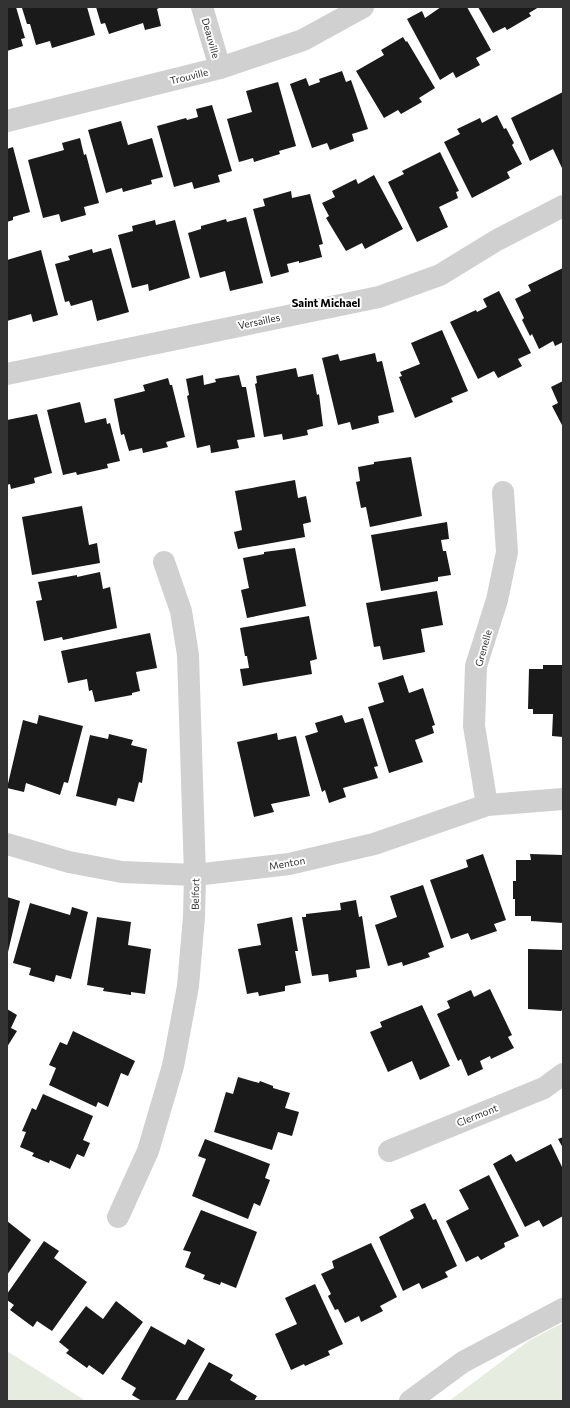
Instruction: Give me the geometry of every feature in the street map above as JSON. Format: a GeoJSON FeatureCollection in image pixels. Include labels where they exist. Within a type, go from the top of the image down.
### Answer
{"type":"FeatureCollection","features":[{"type":"Feature","properties":{"kind":"street","name":"Deauville"},"geometry":{"type":"LineString","coordinates":[[202,7],[220,68]]}},
{"type":"Feature","properties":{"kind":"street","name":"Trouville"},"geometry":{"type":"LineString","coordinates":[[7,121],[220,68],[303,40],[363,7]]}},
{"type":"Feature","properties":{"kind":"street","name":"Versailles"},"geometry":{"type":"LineString","coordinates":[[7,374],[379,297],[440,275],[497,240],[563,206]]}},
{"type":"Feature","properties":{"kind":"street","name":"Grenelle"},"geometry":{"type":"LineString","coordinates":[[487,805],[474,726],[476,666],[497,600],[507,552],[503,492]]}},
{"type":"Feature","properties":{"kind":"street","name":"Belfort"},"geometry":{"type":"LineString","coordinates":[[118,1217],[148,1152],[173,1066],[188,986],[194,917],[195,875],[188,655],[181,611],[164,562]]}},
{"type":"Feature","properties":{"kind":"street","name":"Menton"},"geometry":{"type":"LineString","coordinates":[[7,844],[69,862],[122,872],[195,875],[289,864],[374,844],[487,805],[563,799]]}},
{"type":"Feature","properties":{"kind":"street","name":"Clermont"},"geometry":{"type":"LineString","coordinates":[[389,1151],[544,1088],[563,1074]]}},
{"type":"Feature","properties":{"kind":"street"},"geometry":{"type":"LineString","coordinates":[[410,1401],[463,1362],[563,1309]]}},
{"type":"Feature","properties":{"kind":"shaded area"},"geometry":{"type":"Polygon","coordinates":[[[563,1323],[563,1401],[449,1401],[530,1340],[563,1323]]]}},
{"type":"Feature","properties":{"kind":"shaded area"},"geometry":{"type":"Polygon","coordinates":[[[7,1351],[86,1401],[7,1401],[7,1351]]]}},
{"type":"Feature","properties":{"kind":"building"},"geometry":{"type":"Polygon","coordinates":[[[7,7],[16,7],[25,38],[21,39],[23,46],[7,51],[7,7]]]}},
{"type":"Feature","properties":{"kind":"building"},"geometry":{"type":"Polygon","coordinates":[[[87,7],[95,35],[52,48],[50,41],[36,45],[30,24],[27,24],[22,8],[87,7]]]}},
{"type":"Feature","properties":{"kind":"building"},"geometry":{"type":"Polygon","coordinates":[[[96,7],[161,7],[157,9],[161,26],[145,30],[143,23],[109,34],[105,23],[101,24],[96,7]]]}},
{"type":"Feature","properties":{"kind":"building"},"geometry":{"type":"Polygon","coordinates":[[[441,7],[467,7],[491,50],[476,58],[480,65],[456,78],[453,72],[440,80],[407,19],[422,11],[425,18],[441,7]]]}},
{"type":"Feature","properties":{"kind":"building"},"geometry":{"type":"Polygon","coordinates":[[[478,7],[539,7],[529,13],[531,16],[507,30],[505,27],[493,33],[478,7]]]}},
{"type":"Feature","properties":{"kind":"building"},"geometry":{"type":"Polygon","coordinates":[[[403,37],[406,42],[407,41],[435,88],[419,98],[422,102],[401,114],[398,110],[384,118],[356,71],[384,55],[381,50],[403,37]]]}},
{"type":"Feature","properties":{"kind":"building"},"geometry":{"type":"Polygon","coordinates":[[[342,71],[346,82],[351,80],[368,129],[352,134],[354,141],[330,150],[327,143],[312,148],[290,84],[306,78],[309,86],[320,82],[319,79],[342,71]]]}},
{"type":"Feature","properties":{"kind":"building"},"geometry":{"type":"Polygon","coordinates":[[[278,82],[296,146],[279,151],[280,154],[254,162],[253,158],[239,162],[227,119],[252,112],[246,91],[278,82]]]}},
{"type":"Feature","properties":{"kind":"building"},"geometry":{"type":"Polygon","coordinates":[[[563,92],[563,168],[553,149],[530,161],[511,118],[563,92]]]}},
{"type":"Feature","properties":{"kind":"building"},"geometry":{"type":"Polygon","coordinates":[[[212,105],[232,171],[218,175],[220,182],[194,189],[192,182],[174,187],[157,126],[186,118],[187,120],[198,117],[196,109],[212,105]]]}},
{"type":"Feature","properties":{"kind":"building"},"geometry":{"type":"Polygon","coordinates":[[[497,115],[504,129],[506,128],[514,143],[512,145],[522,164],[507,172],[510,178],[472,198],[444,142],[460,134],[457,129],[480,118],[482,123],[497,115]]]}},
{"type":"Feature","properties":{"kind":"building"},"geometry":{"type":"Polygon","coordinates":[[[121,121],[128,145],[152,138],[163,177],[151,180],[152,184],[123,192],[122,188],[106,193],[88,130],[121,121]]]}},
{"type":"Feature","properties":{"kind":"building"},"geometry":{"type":"Polygon","coordinates":[[[80,138],[84,155],[86,154],[99,203],[84,207],[86,215],[61,222],[59,214],[43,218],[28,160],[64,150],[62,143],[80,138]]]}},
{"type":"Feature","properties":{"kind":"building"},"geometry":{"type":"Polygon","coordinates":[[[13,147],[30,212],[13,217],[13,220],[7,222],[7,149],[13,147]]]}},
{"type":"Feature","properties":{"kind":"building"},"geometry":{"type":"Polygon","coordinates":[[[440,152],[459,191],[456,192],[458,198],[439,207],[448,227],[417,242],[388,182],[404,174],[402,171],[440,152]]]}},
{"type":"Feature","properties":{"kind":"building"},"geometry":{"type":"Polygon","coordinates":[[[374,175],[403,229],[365,249],[362,243],[346,251],[326,218],[329,216],[322,203],[335,197],[332,191],[356,179],[358,184],[374,175]]]}},
{"type":"Feature","properties":{"kind":"building"},"geometry":{"type":"Polygon","coordinates":[[[291,191],[292,198],[310,194],[323,244],[319,245],[322,257],[299,263],[299,261],[287,264],[289,272],[271,277],[253,209],[265,206],[263,199],[291,191]]]}},
{"type":"Feature","properties":{"kind":"building"},"geometry":{"type":"Polygon","coordinates":[[[246,217],[263,283],[230,291],[225,271],[200,278],[188,233],[201,229],[201,226],[226,219],[227,222],[246,217]]]}},
{"type":"Feature","properties":{"kind":"building"},"geometry":{"type":"Polygon","coordinates":[[[155,220],[156,225],[175,220],[190,278],[149,291],[148,284],[132,288],[118,235],[133,231],[132,226],[155,220]]]}},
{"type":"Feature","properties":{"kind":"building"},"geometry":{"type":"Polygon","coordinates":[[[111,248],[129,312],[97,321],[92,300],[71,306],[69,301],[65,302],[55,264],[70,260],[68,256],[92,249],[93,253],[111,248]]]}},
{"type":"Feature","properties":{"kind":"building"},"geometry":{"type":"Polygon","coordinates":[[[41,250],[58,315],[33,322],[31,314],[7,321],[7,260],[41,250]]]}},
{"type":"Feature","properties":{"kind":"building"},"geometry":{"type":"Polygon","coordinates":[[[563,268],[563,342],[555,346],[553,341],[539,349],[532,334],[530,336],[522,320],[524,318],[515,299],[531,291],[528,285],[563,268]]]}},
{"type":"Feature","properties":{"kind":"building"},"geometry":{"type":"Polygon","coordinates":[[[499,291],[531,353],[518,359],[522,366],[498,378],[494,371],[478,379],[450,322],[476,310],[477,312],[487,307],[483,299],[499,291]]]}},
{"type":"Feature","properties":{"kind":"building"},"geometry":{"type":"Polygon","coordinates":[[[442,330],[468,391],[451,398],[453,402],[415,418],[399,377],[402,376],[400,372],[420,364],[411,343],[442,330]]]}},
{"type":"Feature","properties":{"kind":"building"},"geometry":{"type":"Polygon","coordinates":[[[375,353],[377,362],[382,361],[394,412],[378,416],[379,423],[352,430],[350,422],[338,425],[322,358],[338,354],[340,361],[375,353]]]}},
{"type":"Feature","properties":{"kind":"building"},"geometry":{"type":"Polygon","coordinates":[[[296,368],[298,377],[313,374],[317,395],[319,394],[323,426],[307,430],[308,435],[283,440],[282,434],[264,437],[255,384],[257,383],[256,376],[296,368]]]}},
{"type":"Feature","properties":{"kind":"building"},"geometry":{"type":"Polygon","coordinates":[[[203,375],[204,385],[216,382],[215,379],[239,375],[242,387],[246,387],[255,437],[237,440],[239,448],[211,453],[210,445],[197,448],[187,396],[189,395],[186,379],[203,375]]]}},
{"type":"Feature","properties":{"kind":"building"},"geometry":{"type":"Polygon","coordinates":[[[168,378],[170,385],[172,385],[185,437],[166,442],[168,447],[143,453],[142,448],[129,451],[124,434],[121,435],[114,399],[145,391],[143,385],[168,378]]]}},
{"type":"Feature","properties":{"kind":"building"},"geometry":{"type":"Polygon","coordinates":[[[563,381],[563,427],[552,406],[558,403],[551,387],[563,381]]]}},
{"type":"Feature","properties":{"kind":"building"},"geometry":{"type":"Polygon","coordinates":[[[80,402],[85,423],[106,418],[107,424],[110,423],[120,461],[107,464],[108,468],[77,475],[76,472],[63,475],[47,410],[80,402]]]}},
{"type":"Feature","properties":{"kind":"building"},"geometry":{"type":"Polygon","coordinates":[[[37,414],[52,473],[34,478],[35,483],[11,489],[10,484],[7,485],[7,420],[37,414]]]}},
{"type":"Feature","properties":{"kind":"building"},"geometry":{"type":"Polygon","coordinates":[[[411,457],[422,516],[370,527],[366,507],[361,508],[356,482],[360,481],[358,467],[374,464],[374,462],[411,457]]]}},
{"type":"Feature","properties":{"kind":"building"},"geometry":{"type":"Polygon","coordinates":[[[295,480],[298,498],[306,496],[311,522],[303,524],[305,537],[238,549],[234,532],[242,530],[235,491],[295,480]]]}},
{"type":"Feature","properties":{"kind":"building"},"geometry":{"type":"Polygon","coordinates":[[[82,506],[89,545],[97,543],[100,563],[32,575],[22,517],[82,506]]]}},
{"type":"Feature","properties":{"kind":"building"},"geometry":{"type":"Polygon","coordinates":[[[447,522],[449,539],[441,540],[443,551],[446,551],[451,575],[438,577],[438,581],[381,591],[371,535],[447,522]]]}},
{"type":"Feature","properties":{"kind":"building"},"geometry":{"type":"Polygon","coordinates":[[[295,548],[306,606],[247,618],[241,590],[249,588],[243,558],[264,554],[264,552],[295,548]]]}},
{"type":"Feature","properties":{"kind":"building"},"geometry":{"type":"Polygon","coordinates":[[[100,572],[103,589],[110,587],[117,628],[63,640],[62,637],[44,641],[36,601],[42,600],[38,582],[77,575],[77,577],[100,572]]]}},
{"type":"Feature","properties":{"kind":"building"},"geometry":{"type":"Polygon","coordinates":[[[437,591],[443,625],[421,629],[425,652],[383,660],[380,646],[374,647],[366,603],[437,591]]]}},
{"type":"Feature","properties":{"kind":"building"},"geometry":{"type":"Polygon","coordinates":[[[309,616],[317,659],[310,661],[312,674],[243,686],[240,669],[249,668],[247,656],[245,656],[240,628],[309,616]]]}},
{"type":"Feature","properties":{"kind":"building"},"geometry":{"type":"Polygon","coordinates":[[[150,633],[157,668],[136,672],[140,691],[132,693],[132,695],[95,702],[92,690],[89,691],[87,679],[68,683],[61,651],[150,633]]]}},
{"type":"Feature","properties":{"kind":"building"},"geometry":{"type":"Polygon","coordinates":[[[543,665],[563,665],[563,737],[552,736],[553,714],[533,714],[533,709],[528,709],[529,669],[543,669],[543,665]]]}},
{"type":"Feature","properties":{"kind":"building"},"geometry":{"type":"Polygon","coordinates":[[[403,675],[409,693],[423,688],[435,725],[432,726],[434,733],[415,740],[423,762],[389,773],[368,707],[384,702],[378,683],[403,675]]]}},
{"type":"Feature","properties":{"kind":"building"},"geometry":{"type":"Polygon","coordinates":[[[39,715],[83,726],[68,783],[64,782],[60,795],[26,783],[24,792],[7,788],[23,720],[37,724],[39,715]]]}},
{"type":"Feature","properties":{"kind":"building"},"geometry":{"type":"Polygon","coordinates":[[[342,715],[345,723],[363,718],[378,766],[374,767],[378,778],[343,788],[346,797],[329,803],[325,790],[322,792],[305,736],[318,732],[315,723],[342,715]]]}},
{"type":"Feature","properties":{"kind":"building"},"geometry":{"type":"Polygon","coordinates":[[[277,733],[278,740],[296,736],[310,796],[271,804],[274,812],[254,817],[237,742],[277,733]]]}},
{"type":"Feature","properties":{"kind":"building"},"geometry":{"type":"Polygon","coordinates":[[[109,734],[133,740],[131,745],[147,749],[142,783],[139,782],[134,802],[118,798],[116,806],[76,796],[90,735],[108,739],[109,734]]]}},
{"type":"Feature","properties":{"kind":"building"},"geometry":{"type":"Polygon","coordinates":[[[483,854],[506,920],[494,924],[497,931],[471,940],[468,933],[451,939],[430,880],[468,867],[466,860],[483,854]]]}},
{"type":"Feature","properties":{"kind":"building"},"geometry":{"type":"Polygon","coordinates":[[[530,854],[563,855],[563,923],[531,921],[531,916],[515,916],[513,881],[516,881],[516,860],[531,860],[530,854]]]}},
{"type":"Feature","properties":{"kind":"building"},"geometry":{"type":"Polygon","coordinates":[[[423,885],[444,947],[428,953],[430,957],[403,966],[402,962],[388,966],[375,925],[397,917],[390,896],[423,885]]]}},
{"type":"Feature","properties":{"kind":"building"},"geometry":{"type":"Polygon","coordinates":[[[7,897],[20,901],[8,952],[7,952],[7,897]]]}},
{"type":"Feature","properties":{"kind":"building"},"geometry":{"type":"Polygon","coordinates":[[[356,900],[359,917],[362,916],[370,968],[356,970],[357,977],[329,982],[328,974],[312,976],[302,917],[306,917],[306,914],[341,910],[340,903],[356,900]]]}},
{"type":"Feature","properties":{"kind":"building"},"geometry":{"type":"Polygon","coordinates":[[[30,903],[70,915],[72,907],[88,912],[71,979],[56,975],[54,982],[29,975],[31,968],[13,963],[30,903]]]}},
{"type":"Feature","properties":{"kind":"building"},"geometry":{"type":"Polygon","coordinates":[[[97,917],[131,922],[128,945],[151,949],[145,994],[131,992],[131,995],[103,991],[104,988],[87,985],[97,917]]]}},
{"type":"Feature","properties":{"kind":"building"},"geometry":{"type":"Polygon","coordinates":[[[292,917],[298,951],[295,951],[301,983],[285,986],[285,991],[259,996],[258,992],[247,994],[238,949],[261,945],[257,924],[292,917]]]}},
{"type":"Feature","properties":{"kind":"building"},"geometry":{"type":"Polygon","coordinates":[[[528,949],[563,950],[563,1009],[561,1011],[528,1009],[528,949]]]}},
{"type":"Feature","properties":{"kind":"building"},"geometry":{"type":"Polygon","coordinates":[[[490,989],[512,1035],[508,1037],[514,1048],[491,1059],[490,1056],[480,1061],[483,1069],[468,1076],[461,1059],[458,1061],[437,1014],[450,1008],[447,1001],[471,990],[474,997],[490,989]]]}},
{"type":"Feature","properties":{"kind":"building"},"geometry":{"type":"Polygon","coordinates":[[[422,1005],[450,1066],[420,1080],[412,1061],[388,1072],[370,1032],[382,1027],[380,1022],[422,1005]]]}},
{"type":"Feature","properties":{"kind":"building"},"geometry":{"type":"Polygon","coordinates":[[[7,1009],[17,1015],[11,1028],[17,1031],[7,1047],[7,1009]]]}},
{"type":"Feature","properties":{"kind":"building"},"geometry":{"type":"Polygon","coordinates":[[[73,1031],[135,1061],[128,1076],[121,1073],[108,1107],[98,1102],[96,1107],[49,1085],[56,1068],[49,1065],[60,1042],[67,1045],[73,1031]]]}},
{"type":"Feature","properties":{"kind":"building"},"geometry":{"type":"Polygon","coordinates":[[[238,1077],[259,1083],[260,1081],[273,1086],[273,1088],[290,1093],[285,1108],[299,1112],[292,1136],[278,1132],[272,1150],[214,1132],[226,1092],[233,1094],[238,1077]]]}},
{"type":"Feature","properties":{"kind":"building"},"geometry":{"type":"Polygon","coordinates":[[[43,1094],[93,1116],[83,1140],[90,1143],[84,1157],[77,1154],[70,1169],[50,1160],[49,1163],[32,1156],[34,1153],[20,1147],[26,1132],[22,1131],[32,1108],[36,1110],[43,1094]]]}},
{"type":"Feature","properties":{"kind":"building"},"geometry":{"type":"Polygon","coordinates":[[[563,1137],[563,1148],[558,1139],[563,1137]]]}},
{"type":"Feature","properties":{"kind":"building"},"geometry":{"type":"Polygon","coordinates":[[[205,1139],[270,1164],[265,1178],[270,1180],[260,1206],[254,1203],[248,1219],[192,1196],[206,1159],[198,1156],[205,1139]]]}},
{"type":"Feature","properties":{"kind":"building"},"geometry":{"type":"Polygon","coordinates":[[[551,1144],[563,1169],[563,1216],[543,1227],[539,1220],[525,1227],[493,1164],[511,1154],[516,1162],[551,1144]]]}},
{"type":"Feature","properties":{"kind":"building"},"geometry":{"type":"Polygon","coordinates":[[[489,1175],[519,1236],[504,1243],[505,1247],[481,1260],[478,1256],[466,1262],[446,1221],[469,1209],[459,1190],[489,1175]]]}},
{"type":"Feature","properties":{"kind":"building"},"geometry":{"type":"Polygon","coordinates":[[[425,1203],[433,1220],[436,1219],[457,1266],[445,1272],[448,1277],[422,1289],[419,1283],[403,1291],[379,1237],[414,1218],[410,1210],[425,1203]]]}},
{"type":"Feature","properties":{"kind":"building"},"geometry":{"type":"Polygon","coordinates":[[[201,1210],[257,1232],[236,1288],[221,1282],[220,1285],[203,1279],[205,1275],[185,1267],[191,1252],[183,1250],[201,1210]]]}},
{"type":"Feature","properties":{"kind":"building"},"geometry":{"type":"Polygon","coordinates":[[[7,1221],[31,1240],[7,1275],[7,1221]]]}},
{"type":"Feature","properties":{"kind":"building"},"geometry":{"type":"Polygon","coordinates":[[[44,1241],[59,1251],[54,1258],[87,1282],[52,1331],[37,1321],[33,1327],[10,1310],[14,1305],[7,1300],[7,1294],[44,1241]]]}},
{"type":"Feature","properties":{"kind":"building"},"geometry":{"type":"Polygon","coordinates":[[[371,1243],[397,1297],[380,1306],[383,1311],[361,1322],[359,1316],[345,1323],[338,1309],[335,1310],[328,1296],[331,1294],[321,1274],[334,1268],[332,1261],[371,1243]]]}},
{"type":"Feature","properties":{"kind":"building"},"geometry":{"type":"Polygon","coordinates":[[[315,1284],[343,1344],[328,1351],[330,1355],[305,1366],[304,1364],[291,1370],[275,1334],[297,1324],[285,1298],[315,1284]]]}},
{"type":"Feature","properties":{"kind":"building"},"geometry":{"type":"Polygon","coordinates":[[[116,1301],[143,1322],[103,1375],[89,1365],[87,1368],[66,1353],[69,1350],[59,1342],[86,1306],[103,1319],[116,1301]]]}},
{"type":"Feature","properties":{"kind":"building"},"geometry":{"type":"Polygon","coordinates":[[[151,1326],[185,1345],[188,1339],[205,1349],[175,1401],[142,1401],[132,1395],[136,1388],[121,1379],[151,1326]]]}},
{"type":"Feature","properties":{"kind":"building"},"geometry":{"type":"Polygon","coordinates":[[[209,1362],[233,1375],[230,1380],[257,1396],[254,1401],[187,1401],[209,1362]]]}},
{"type":"Feature","properties":{"kind":"district","name":"Saint Michael"},"geometry":{"type":"Point","coordinates":[326,302]}}]}
